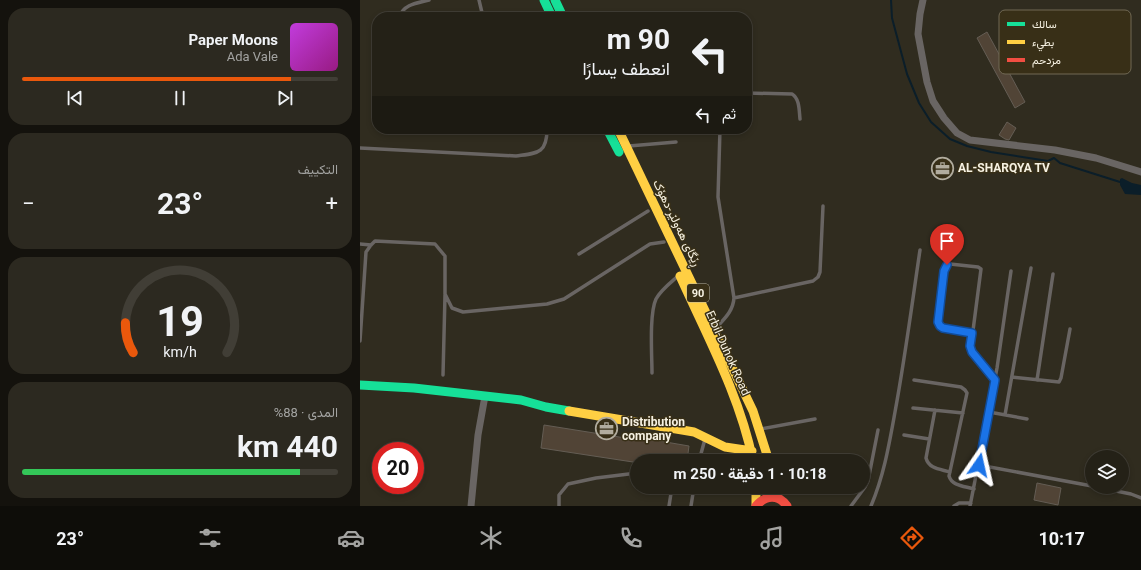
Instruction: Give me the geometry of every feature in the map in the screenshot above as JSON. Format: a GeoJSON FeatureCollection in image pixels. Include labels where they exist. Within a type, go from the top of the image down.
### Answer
{"type":"FeatureCollection","features":[{"type":"Feature","properties":{"kind":"main road"},"geometry":{"type":"LineString","coordinates":[[544,0],[550,12]]}},
{"type":"Feature","properties":{"kind":"main road"},"geometry":{"type":"LineString","coordinates":[[555,0],[561,12]]}},
{"type":"Feature","properties":{"kind":"main road","name":"Erbil-Duhok Road"},"geometry":{"type":"LineString","coordinates":[[610,134],[664,242],[734,395],[748,435],[752,454]]}},
{"type":"Feature","properties":{"kind":"main road","name":"ڕێگای هەولێر-دهۆک"},"geometry":{"type":"LineString","coordinates":[[620,134],[753,411],[767,454]]}},
{"type":"Feature","properties":{"kind":"main road"},"geometry":{"type":"LineString","coordinates":[[360,385],[414,388],[521,400],[546,407],[694,432],[725,446],[752,451]]}},
{"type":"Feature","properties":{"kind":"main road"},"geometry":{"type":"LineString","coordinates":[[756,494],[756,506]]}},
{"type":"Feature","properties":{"kind":"main road"},"geometry":{"type":"LineString","coordinates":[[756,506],[764,498],[770,496],[784,503]]}},
{"type":"Feature","properties":{"kind":"street"},"geometry":{"type":"LineString","coordinates":[[923,0],[918,34],[927,82],[933,101],[944,118],[957,133],[970,140],[1056,150],[1096,158],[1141,172]]}},
{"type":"Feature","properties":{"kind":"street"},"geometry":{"type":"LineString","coordinates":[[471,506],[478,435],[485,396]]}},
{"type":"Feature","properties":{"kind":"lane"},"geometry":{"type":"LineString","coordinates":[[402,12],[408,5],[429,0]]}},
{"type":"Feature","properties":{"kind":"lane"},"geometry":{"type":"LineString","coordinates":[[479,0],[482,12]]}},
{"type":"Feature","properties":{"kind":"lane"},"geometry":{"type":"LineString","coordinates":[[752,93],[792,94],[796,97],[800,119]]}},
{"type":"Feature","properties":{"kind":"lane"},"geometry":{"type":"LineString","coordinates":[[360,148],[516,156],[538,153],[546,145],[547,134]]}},
{"type":"Feature","properties":{"kind":"lane"},"geometry":{"type":"LineString","coordinates":[[715,330],[734,306],[718,197],[720,134]]}},
{"type":"Feature","properties":{"kind":"lane"},"geometry":{"type":"LineString","coordinates":[[626,147],[676,142]]}},
{"type":"Feature","properties":{"kind":"lane"},"geometry":{"type":"LineString","coordinates":[[734,298],[813,281],[818,277],[820,272],[823,206]]}},
{"type":"Feature","properties":{"kind":"lane"},"geometry":{"type":"LineString","coordinates":[[579,254],[648,211]]}},
{"type":"Feature","properties":{"kind":"lane"},"geometry":{"type":"LineString","coordinates":[[360,341],[366,252],[371,245],[375,241],[435,244],[445,256],[442,375]]}},
{"type":"Feature","properties":{"kind":"lane"},"geometry":{"type":"LineString","coordinates":[[445,294],[452,308],[463,312],[546,304],[564,299],[650,244],[664,242]]}},
{"type":"Feature","properties":{"kind":"lane"},"geometry":{"type":"LineString","coordinates":[[360,244],[371,245]]}},
{"type":"Feature","properties":{"kind":"lane"},"geometry":{"type":"LineString","coordinates":[[872,506],[884,468],[900,384],[920,250]]}},
{"type":"Feature","properties":{"kind":"lane"},"geometry":{"type":"LineString","coordinates":[[972,333],[943,328],[938,322],[944,271],[947,265],[978,267],[981,269],[972,333],[970,346],[972,352],[995,380]]}},
{"type":"Feature","properties":{"kind":"lane"},"geometry":{"type":"LineString","coordinates":[[1005,415],[1031,268]]}},
{"type":"Feature","properties":{"kind":"lane"},"geometry":{"type":"LineString","coordinates":[[954,506],[959,502],[971,505],[995,380],[1012,271]]}},
{"type":"Feature","properties":{"kind":"lane"},"geometry":{"type":"LineString","coordinates":[[1037,380],[1053,274]]}},
{"type":"Feature","properties":{"kind":"lane"},"geometry":{"type":"LineString","coordinates":[[652,373],[652,314],[656,300],[663,288],[679,275]]}},
{"type":"Feature","properties":{"kind":"lane"},"geometry":{"type":"LineString","coordinates":[[1012,377],[1059,382],[1062,378],[1070,329]]}},
{"type":"Feature","properties":{"kind":"lane"},"geometry":{"type":"LineString","coordinates":[[914,380],[961,387],[967,393],[949,476],[950,480],[954,484],[974,489]]}},
{"type":"Feature","properties":{"kind":"lane"},"geometry":{"type":"LineString","coordinates":[[913,408],[962,413]]}},
{"type":"Feature","properties":{"kind":"lane"},"geometry":{"type":"LineString","coordinates":[[934,410],[926,458],[927,463],[931,467],[950,472]]}},
{"type":"Feature","properties":{"kind":"lane"},"geometry":{"type":"LineString","coordinates":[[989,412],[1028,419]]}},
{"type":"Feature","properties":{"kind":"lane"},"geometry":{"type":"LineString","coordinates":[[758,429],[815,420]]}},
{"type":"Feature","properties":{"kind":"lane"},"geometry":{"type":"LineString","coordinates":[[851,506],[865,487],[868,480],[878,430]]}},
{"type":"Feature","properties":{"kind":"lane"},"geometry":{"type":"LineString","coordinates":[[904,435],[929,439]]}},
{"type":"Feature","properties":{"kind":"lane"},"geometry":{"type":"LineString","coordinates":[[701,454],[705,438]]}},
{"type":"Feature","properties":{"kind":"lane"},"geometry":{"type":"LineString","coordinates":[[979,465],[1085,485]]}},
{"type":"Feature","properties":{"kind":"lane"},"geometry":{"type":"LineString","coordinates":[[559,506],[559,495],[568,484],[596,478],[630,474]]}},
{"type":"Feature","properties":{"kind":"lane"},"geometry":{"type":"LineString","coordinates":[[669,506],[671,494]]}},
{"type":"Feature","properties":{"kind":"lane"},"geometry":{"type":"LineString","coordinates":[[691,506],[693,494]]}},
{"type":"Feature","properties":{"kind":"lane"},"geometry":{"type":"LineString","coordinates":[[1129,494],[1141,498]]}},
{"type":"Feature","properties":{"kind":"water"},"geometry":{"type":"Polygon","coordinates":[[[1122,178],[1132,183],[1141,185],[1141,195],[1125,194],[1120,185],[1120,179],[1122,178]]]}},
{"type":"Feature","properties":{"kind":"building"},"geometry":{"type":"Polygon","coordinates":[[[987,32],[999,54],[999,74],[1010,74],[1025,102],[1015,108],[977,38],[987,32]]]}},
{"type":"Feature","properties":{"kind":"building"},"geometry":{"type":"Polygon","coordinates":[[[1007,122],[1016,128],[1009,140],[999,135],[1007,122]]]}},
{"type":"Feature","properties":{"kind":"building"},"geometry":{"type":"Polygon","coordinates":[[[544,425],[638,440],[654,440],[689,446],[688,454],[630,454],[630,462],[541,448],[544,425]]]}},
{"type":"Feature","properties":{"kind":"building"},"geometry":{"type":"Polygon","coordinates":[[[1037,483],[1061,488],[1058,505],[1034,500],[1037,483]]]}},
{"type":"Feature","properties":{"kind":"waterway"},"geometry":{"type":"LineString","coordinates":[[891,0],[892,18],[907,74],[919,103],[931,122],[950,139],[967,146],[991,152],[1048,161],[1054,158],[1060,163],[1120,182]]}},
{"type":"Feature","properties":{"kind":"traffic: fast"},"geometry":{"type":"LineString","coordinates":[[544,0],[550,12]]}},
{"type":"Feature","properties":{"kind":"traffic: fast"},"geometry":{"type":"LineString","coordinates":[[555,0],[561,12]]}},
{"type":"Feature","properties":{"kind":"traffic: fast"},"geometry":{"type":"LineString","coordinates":[[610,134],[619,152]]}},
{"type":"Feature","properties":{"kind":"traffic: fast"},"geometry":{"type":"LineString","coordinates":[[360,385],[414,388],[521,400],[546,407],[569,411]]}},
{"type":"Feature","properties":{"kind":"traffic: slow"},"geometry":{"type":"LineString","coordinates":[[620,134],[753,411],[767,454]]}},
{"type":"Feature","properties":{"kind":"traffic: slow"},"geometry":{"type":"LineString","coordinates":[[680,276],[722,367],[740,413],[751,454]]}},
{"type":"Feature","properties":{"kind":"traffic: slow"},"geometry":{"type":"LineString","coordinates":[[569,411],[694,432],[725,447],[752,451]]}},
{"type":"Feature","properties":{"kind":"traffic: slow"},"geometry":{"type":"LineString","coordinates":[[756,494],[756,505]]}},
{"type":"Feature","properties":{"kind":"traffic: jam"},"geometry":{"type":"LineString","coordinates":[[756,506],[760,502],[772,497],[780,499],[787,506]]}},
{"type":"Feature","properties":{"kind":"place","name":"AL-SHARQYA TV"},"geometry":{"type":"Point","coordinates":[942,168]}},
{"type":"Feature","properties":{"kind":"place","name":"Distribution company"},"geometry":{"type":"Point","coordinates":[607,429]}},
{"type":"Feature","properties":{"kind":"route"},"geometry":{"type":"LineString","coordinates":[[947,265],[944,271],[938,322],[943,328],[972,333],[970,346],[972,352],[995,380],[979,465]]}}]}
